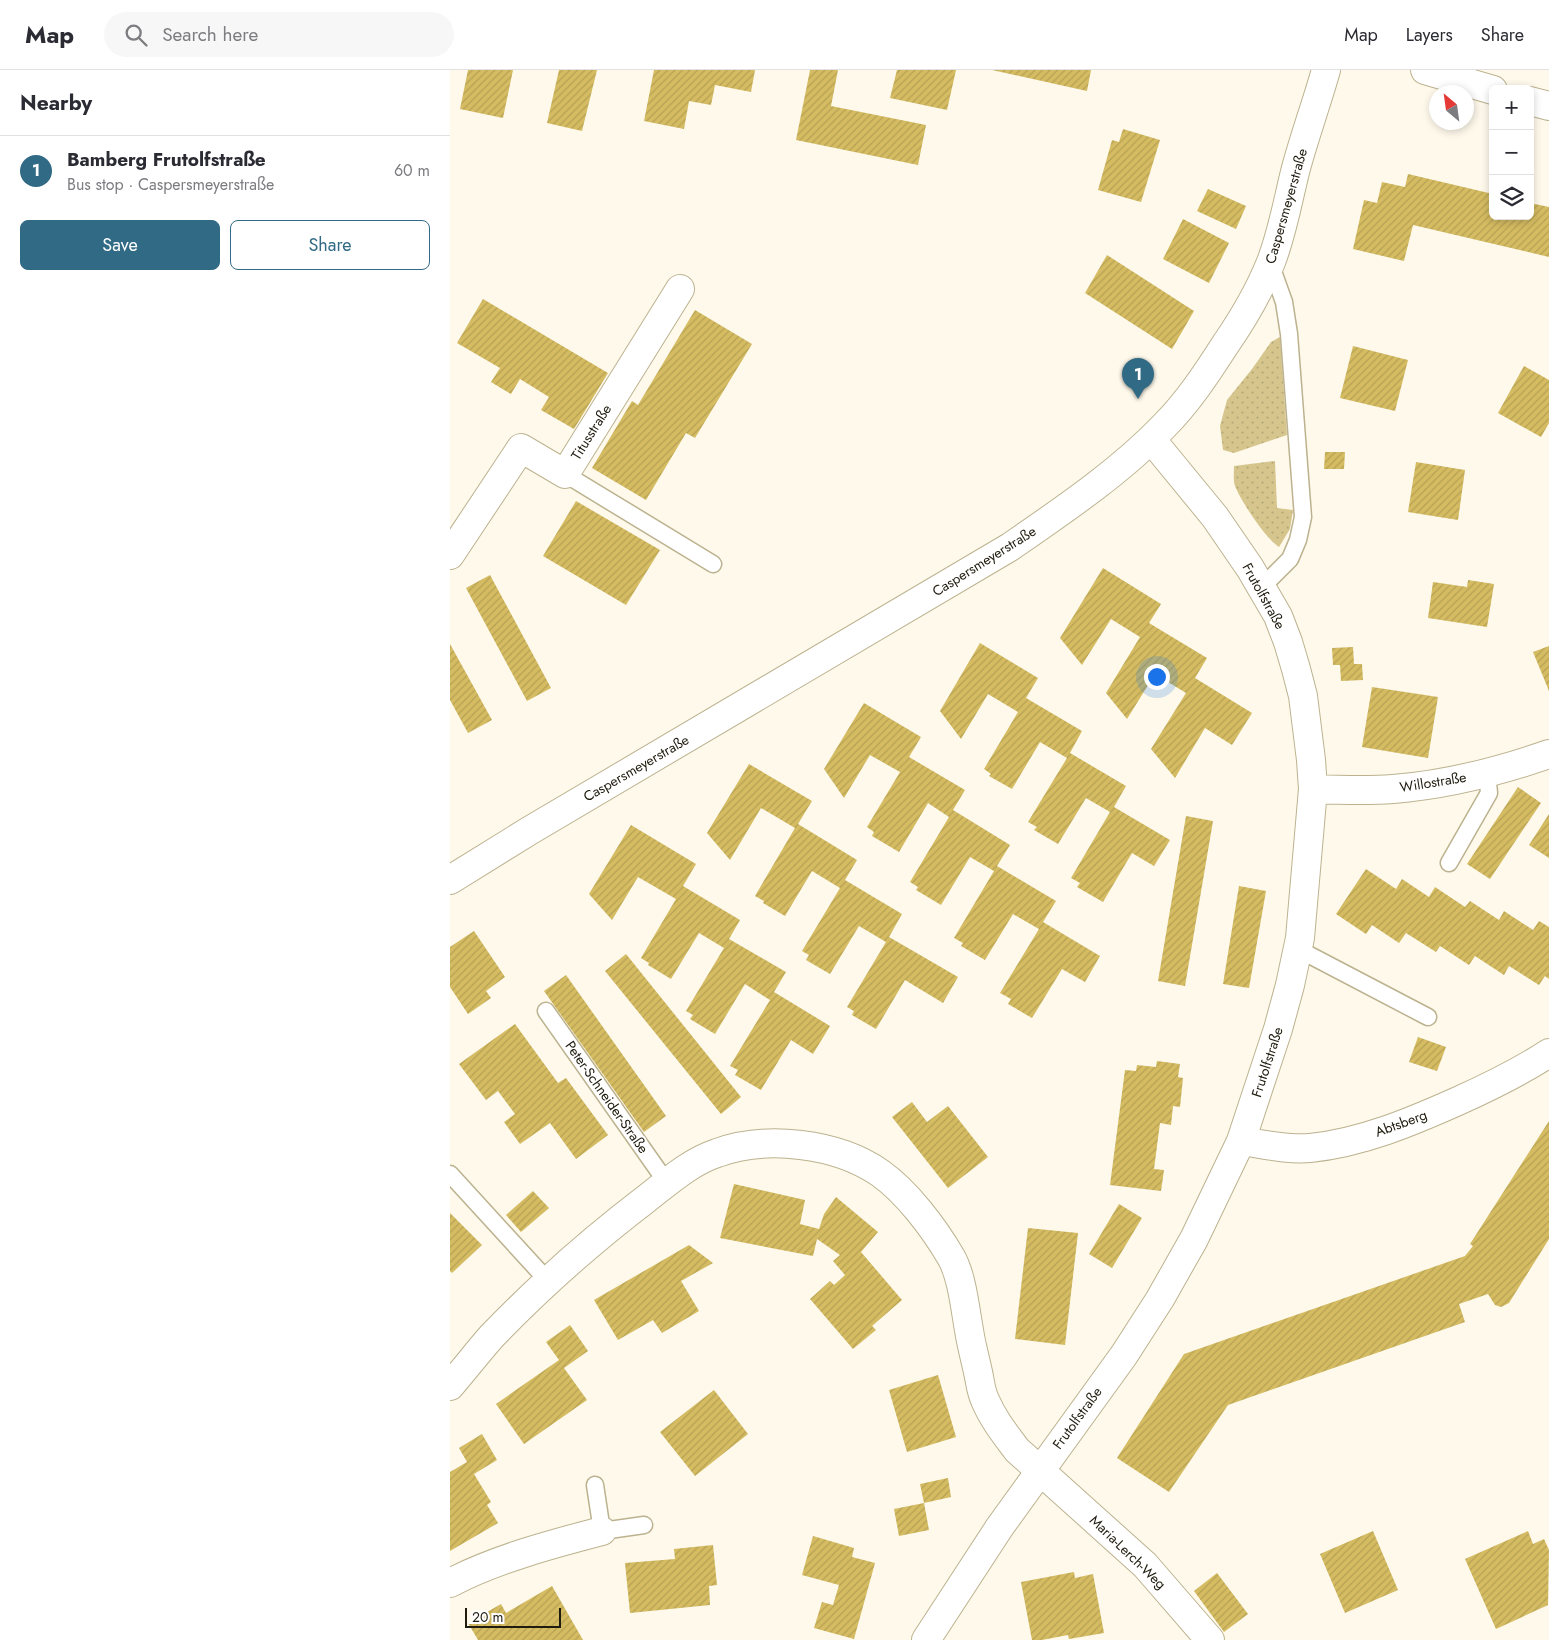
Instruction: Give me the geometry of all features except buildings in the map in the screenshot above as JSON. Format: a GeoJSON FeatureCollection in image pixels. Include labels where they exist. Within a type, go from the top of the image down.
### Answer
{"type":"FeatureCollection","features":[{"type":"Feature","properties":{"kind":"street","name":"Caspersmeyerstraße"},"geometry":{"type":"LineString","coordinates":[[450,880],[528,831],[1010,548],[1093,487],[1151,439],[1200,384],[1245,315],[1270,263],[1282,228],[1297,167],[1326,70]]}},
{"type":"Feature","properties":{"kind":"street"},"geometry":{"type":"LineString","coordinates":[[1426,70],[1489,89]]}},
{"type":"Feature","properties":{"kind":"street"},"geometry":{"type":"LineString","coordinates":[[1534,102],[1549,106]]}},
{"type":"Feature","properties":{"kind":"street","name":"Titusstraße"},"geometry":{"type":"LineString","coordinates":[[450,555],[521,448],[564,474],[680,289]]}},
{"type":"Feature","properties":{"kind":"street","name":"Frutolfstraße"},"geometry":{"type":"LineString","coordinates":[[926,1640],[999,1528],[1124,1355],[1160,1299],[1194,1240],[1241,1141],[1278,1029],[1298,949],[1313,789],[1303,696],[1296,669],[1278,616],[1261,588],[1215,517],[1151,439]]}},
{"type":"Feature","properties":{"kind":"street","name":"Willostraße"},"geometry":{"type":"LineString","coordinates":[[1313,789],[1393,789],[1452,780],[1510,767],[1549,754]]}},
{"type":"Feature","properties":{"kind":"street","name":"Abtsberg"},"geometry":{"type":"LineString","coordinates":[[1241,1141],[1290,1148],[1310,1148],[1359,1138],[1421,1117],[1492,1086],[1549,1053]]}},
{"type":"Feature","properties":{"kind":"street"},"geometry":{"type":"LineString","coordinates":[[450,1386],[490,1338],[548,1281],[628,1214],[691,1165],[715,1153],[738,1146],[784,1143],[825,1150],[850,1157],[880,1173],[909,1199],[933,1228],[952,1259],[964,1297],[969,1333],[984,1398],[1000,1428],[1017,1450],[1040,1469]]}},
{"type":"Feature","properties":{"kind":"street","name":"Maria-Lerch-Weg"},"geometry":{"type":"LineString","coordinates":[[1040,1469],[1145,1565],[1210,1640]]}},
{"type":"Feature","properties":{"kind":"street"},"geometry":{"type":"LineString","coordinates":[[450,1583],[463,1576],[543,1547],[602,1531]]}},
{"type":"Feature","properties":{"kind":"lane"},"geometry":{"type":"LineString","coordinates":[[1261,588],[1290,559],[1298,540],[1303,517],[1289,334],[1284,302],[1270,263]]}},
{"type":"Feature","properties":{"kind":"lane"},"geometry":{"type":"LineString","coordinates":[[564,474],[713,564]]}},
{"type":"Feature","properties":{"kind":"lane"},"geometry":{"type":"LineString","coordinates":[[1449,863],[1489,793],[1487,772]]}},
{"type":"Feature","properties":{"kind":"lane"},"geometry":{"type":"LineString","coordinates":[[1298,949],[1428,1017]]}},
{"type":"Feature","properties":{"kind":"lane","name":"Peter-Schneider-Straße"},"geometry":{"type":"LineString","coordinates":[[546,1012],[667,1183]]}},
{"type":"Feature","properties":{"kind":"lane"},"geometry":{"type":"LineString","coordinates":[[450,1174],[548,1281]]}},
{"type":"Feature","properties":{"kind":"lane"},"geometry":{"type":"LineString","coordinates":[[595,1485],[602,1531],[644,1525]]}},
{"type":"Feature","properties":{"kind":"shaded area"},"geometry":{"type":"Polygon","coordinates":[[[1280,337],[1287,435],[1234,453],[1223,450],[1220,426],[1227,400],[1271,342],[1280,337]]]}},
{"type":"Feature","properties":{"kind":"shaded area"},"geometry":{"type":"Polygon","coordinates":[[[1275,461],[1277,508],[1293,510],[1290,529],[1279,547],[1267,536],[1248,510],[1238,493],[1234,479],[1234,466],[1275,461]]]}},
{"type":"Feature","properties":{"kind":"place","name":"Bamberg Frutolfstraße"},"geometry":{"type":"Point","coordinates":[1138,399]}}]}
